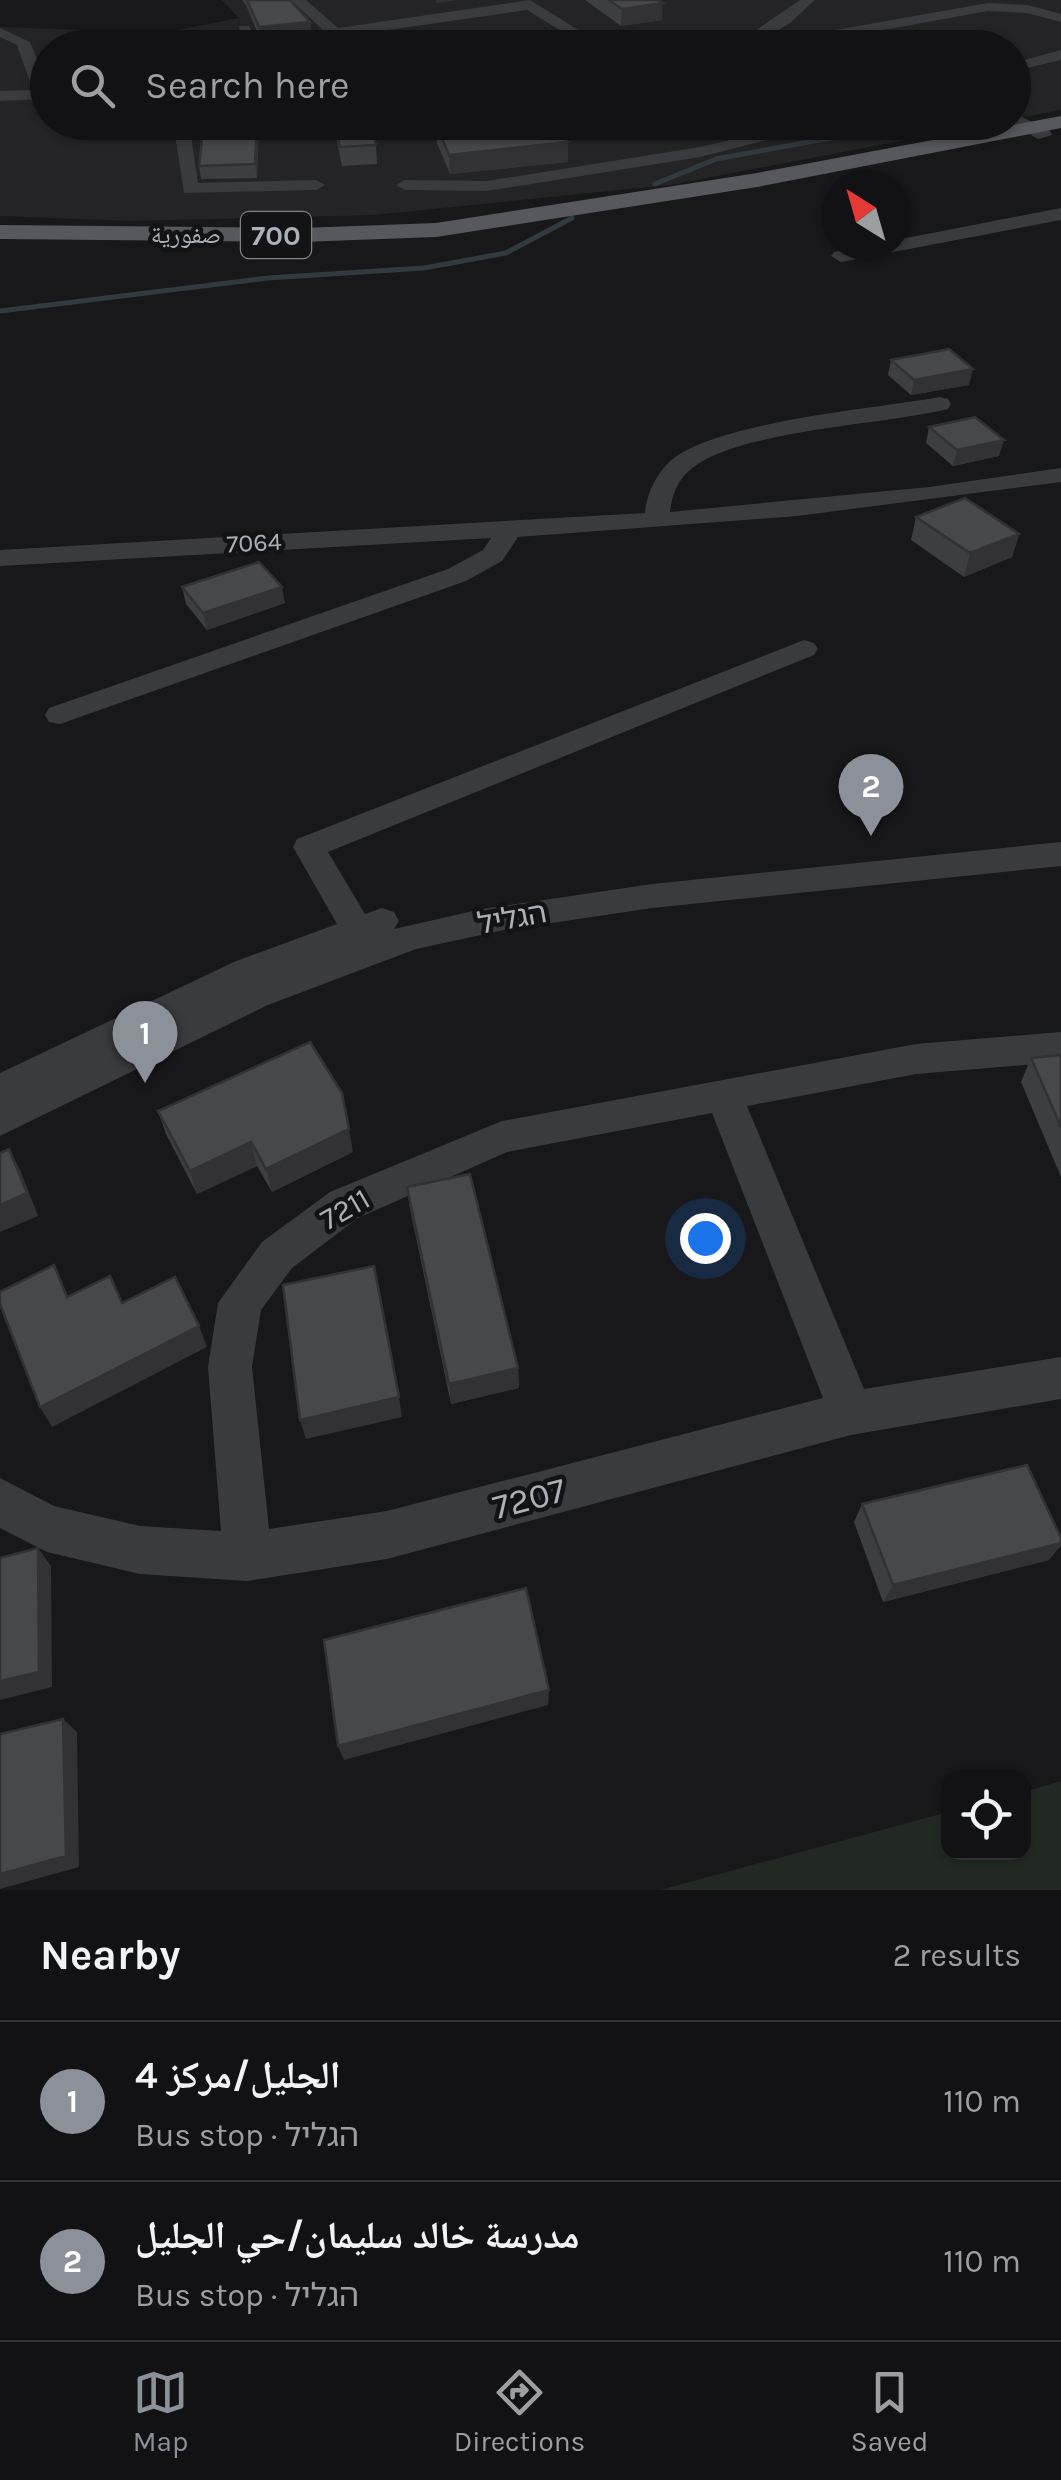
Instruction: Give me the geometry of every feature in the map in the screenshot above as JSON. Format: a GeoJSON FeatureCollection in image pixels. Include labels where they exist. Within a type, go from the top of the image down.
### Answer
{"type":"FeatureCollection","features":[{"type":"Feature","properties":{"kind":"main road","name":"صفورية"},"geometry":{"type":"LineString","coordinates":[[0,232],[301,235],[436,230],[551,214],[965,140]]}},
{"type":"Feature","properties":{"kind":"main road","name":"صفورية"},"geometry":{"type":"LineString","coordinates":[[551,214],[765,186],[970,140]]}},
{"type":"Feature","properties":{"kind":"street"},"geometry":{"type":"LineString","coordinates":[[298,0],[332,30]]}},
{"type":"Feature","properties":{"kind":"street"},"geometry":{"type":"LineString","coordinates":[[767,30],[808,0]]}},
{"type":"Feature","properties":{"kind":"street"},"geometry":{"type":"LineString","coordinates":[[392,30],[524,3],[570,30]]}},
{"type":"Feature","properties":{"kind":"street"},"geometry":{"type":"LineString","coordinates":[[858,30],[988,7],[1028,8],[1061,18]]}},
{"type":"Feature","properties":{"kind":"street"},"geometry":{"type":"LineString","coordinates":[[0,32],[23,42],[30,59]]}},
{"type":"Feature","properties":{"kind":"street"},"geometry":{"type":"LineString","coordinates":[[1031,63],[1061,55]]}},
{"type":"Feature","properties":{"kind":"street"},"geometry":{"type":"LineString","coordinates":[[0,96],[30,95]]}},
{"type":"Feature","properties":{"kind":"street"},"geometry":{"type":"LineString","coordinates":[[183,140],[190,188],[316,186]]}},
{"type":"Feature","properties":{"kind":"street"},"geometry":{"type":"LineString","coordinates":[[405,185],[488,186],[752,140]]}},
{"type":"Feature","properties":{"kind":"street"},"geometry":{"type":"LineString","coordinates":[[911,243],[1061,214]]}},
{"type":"Feature","properties":{"kind":"street"},"geometry":{"type":"LineString","coordinates":[[658,520],[656,504],[662,489],[673,473],[699,455],[736,442],[940,404]]}},
{"type":"Feature","properties":{"kind":"street","name":"7064"},"geometry":{"type":"LineString","coordinates":[[0,558],[307,539],[508,532],[790,510],[1061,475]]}},
{"type":"Feature","properties":{"kind":"street"},"geometry":{"type":"LineString","coordinates":[[60,715],[458,575],[493,555],[508,532]]}},
{"type":"Feature","properties":{"kind":"street"},"geometry":{"type":"LineString","coordinates":[[357,929],[309,847],[804,649]]}},
{"type":"Feature","properties":{"kind":"street","name":"הגליל"},"geometry":{"type":"LineString","coordinates":[[0,1090],[249,970],[357,929],[510,893],[676,869],[1061,830]]}},
{"type":"Feature","properties":{"kind":"street","name":"הגליל"},"geometry":{"type":"LineString","coordinates":[[0,1120],[263,991],[350,956],[417,936],[518,915],[706,888],[1061,854]]}},
{"type":"Feature","properties":{"kind":"street","name":"7211"},"geometry":{"type":"LineString","coordinates":[[247,1558],[230,1366],[240,1302],[277,1254],[344,1205],[502,1136],[916,1059],[1061,1047]]}},
{"type":"Feature","properties":{"kind":"street"},"geometry":{"type":"LineString","coordinates":[[724,1096],[852,1413]]}},
{"type":"Feature","properties":{"kind":"street","name":"7207"},"geometry":{"type":"LineString","coordinates":[[0,1502],[47,1528],[140,1550],[247,1558],[387,1535],[852,1413],[1061,1378]]}},
{"type":"Feature","properties":{"kind":"shaded area"},"geometry":{"type":"Polygon","coordinates":[[[222,0],[1061,0],[1061,110],[1031,116],[1031,30],[177,30],[239,18],[222,0]]]}},
{"type":"Feature","properties":{"kind":"shaded area"},"geometry":{"type":"Polygon","coordinates":[[[0,27],[81,30],[30,30],[30,140],[905,140],[670,185],[373,215],[131,221],[0,216],[0,27]]]}},
{"type":"Feature","properties":{"kind":"shaded area"},"geometry":{"type":"Polygon","coordinates":[[[1061,1781],[1061,1890],[660,1890],[941,1814],[941,1860],[1031,1860],[1031,1790],[1061,1781]]]}},
{"type":"Feature","properties":{"kind":"building"},"geometry":{"type":"Polygon","coordinates":[[[247,0],[290,0],[310,22],[259,27],[247,0]]]}},
{"type":"Feature","properties":{"kind":"building"},"geometry":{"type":"Polygon","coordinates":[[[609,0],[657,0],[663,3],[622,9],[609,0]]]}},
{"type":"Feature","properties":{"kind":"building"},"geometry":{"type":"Polygon","coordinates":[[[202,140],[256,140],[255,164],[199,166],[202,140]]]}},
{"type":"Feature","properties":{"kind":"building"},"geometry":{"type":"Polygon","coordinates":[[[338,140],[375,140],[376,145],[340,147],[338,140]]]}},
{"type":"Feature","properties":{"kind":"building"},"geometry":{"type":"Polygon","coordinates":[[[443,140],[568,142],[449,155],[443,140]]]}},
{"type":"Feature","properties":{"kind":"building"},"geometry":{"type":"Polygon","coordinates":[[[949,349],[973,369],[914,380],[891,360],[949,349]]]}},
{"type":"Feature","properties":{"kind":"building"},"geometry":{"type":"Polygon","coordinates":[[[975,417],[1004,440],[957,450],[929,427],[975,417]]]}},
{"type":"Feature","properties":{"kind":"building"},"geometry":{"type":"Polygon","coordinates":[[[965,498],[1019,534],[970,553],[916,517],[965,498]]]}},
{"type":"Feature","properties":{"kind":"building"},"geometry":{"type":"Polygon","coordinates":[[[259,562],[282,587],[203,613],[182,587],[259,562]]]}},
{"type":"Feature","properties":{"kind":"building"},"geometry":{"type":"Polygon","coordinates":[[[310,1042],[342,1093],[349,1129],[266,1169],[251,1142],[190,1171],[158,1111],[310,1042]]]}},
{"type":"Feature","properties":{"kind":"building"},"geometry":{"type":"Polygon","coordinates":[[[1061,1055],[1061,1127],[1031,1058],[1061,1055]]]}},
{"type":"Feature","properties":{"kind":"building"},"geometry":{"type":"Polygon","coordinates":[[[9,1149],[27,1193],[0,1205],[0,1153],[9,1149]]]}},
{"type":"Feature","properties":{"kind":"building"},"geometry":{"type":"Polygon","coordinates":[[[470,1174],[518,1368],[449,1384],[407,1187],[470,1174]]]}},
{"type":"Feature","properties":{"kind":"building"},"geometry":{"type":"Polygon","coordinates":[[[54,1265],[67,1297],[110,1276],[122,1303],[175,1277],[199,1326],[40,1407],[0,1304],[0,1292],[54,1265]]]}},
{"type":"Feature","properties":{"kind":"building"},"geometry":{"type":"Polygon","coordinates":[[[374,1266],[399,1397],[300,1420],[283,1285],[374,1266]]]}},
{"type":"Feature","properties":{"kind":"building"},"geometry":{"type":"Polygon","coordinates":[[[1027,1465],[1061,1543],[893,1585],[862,1504],[1027,1465]]]}},
{"type":"Feature","properties":{"kind":"building"},"geometry":{"type":"Polygon","coordinates":[[[38,1548],[39,1672],[0,1681],[0,1558],[38,1548]]]}},
{"type":"Feature","properties":{"kind":"building"},"geometry":{"type":"Polygon","coordinates":[[[526,1588],[549,1690],[338,1746],[324,1640],[526,1588]]]}},
{"type":"Feature","properties":{"kind":"building"},"geometry":{"type":"Polygon","coordinates":[[[63,1719],[66,1856],[0,1874],[0,1734],[63,1719]]]}},
{"type":"Feature","properties":{"kind":"waterway"},"geometry":{"type":"LineString","coordinates":[[655,184],[716,159],[820,140]]}},
{"type":"Feature","properties":{"kind":"waterway"},"geometry":{"type":"LineString","coordinates":[[0,311],[268,278],[424,268],[506,253],[572,218]]}},
{"type":"Feature","properties":{"kind":"place","name":"مدرسة خالد سليمان/حي الجليل"},"geometry":{"type":"Point","coordinates":[871,836]}},
{"type":"Feature","properties":{"kind":"place","name":"الجليل/مركز 4"},"geometry":{"type":"Point","coordinates":[145,1083]}}]}
